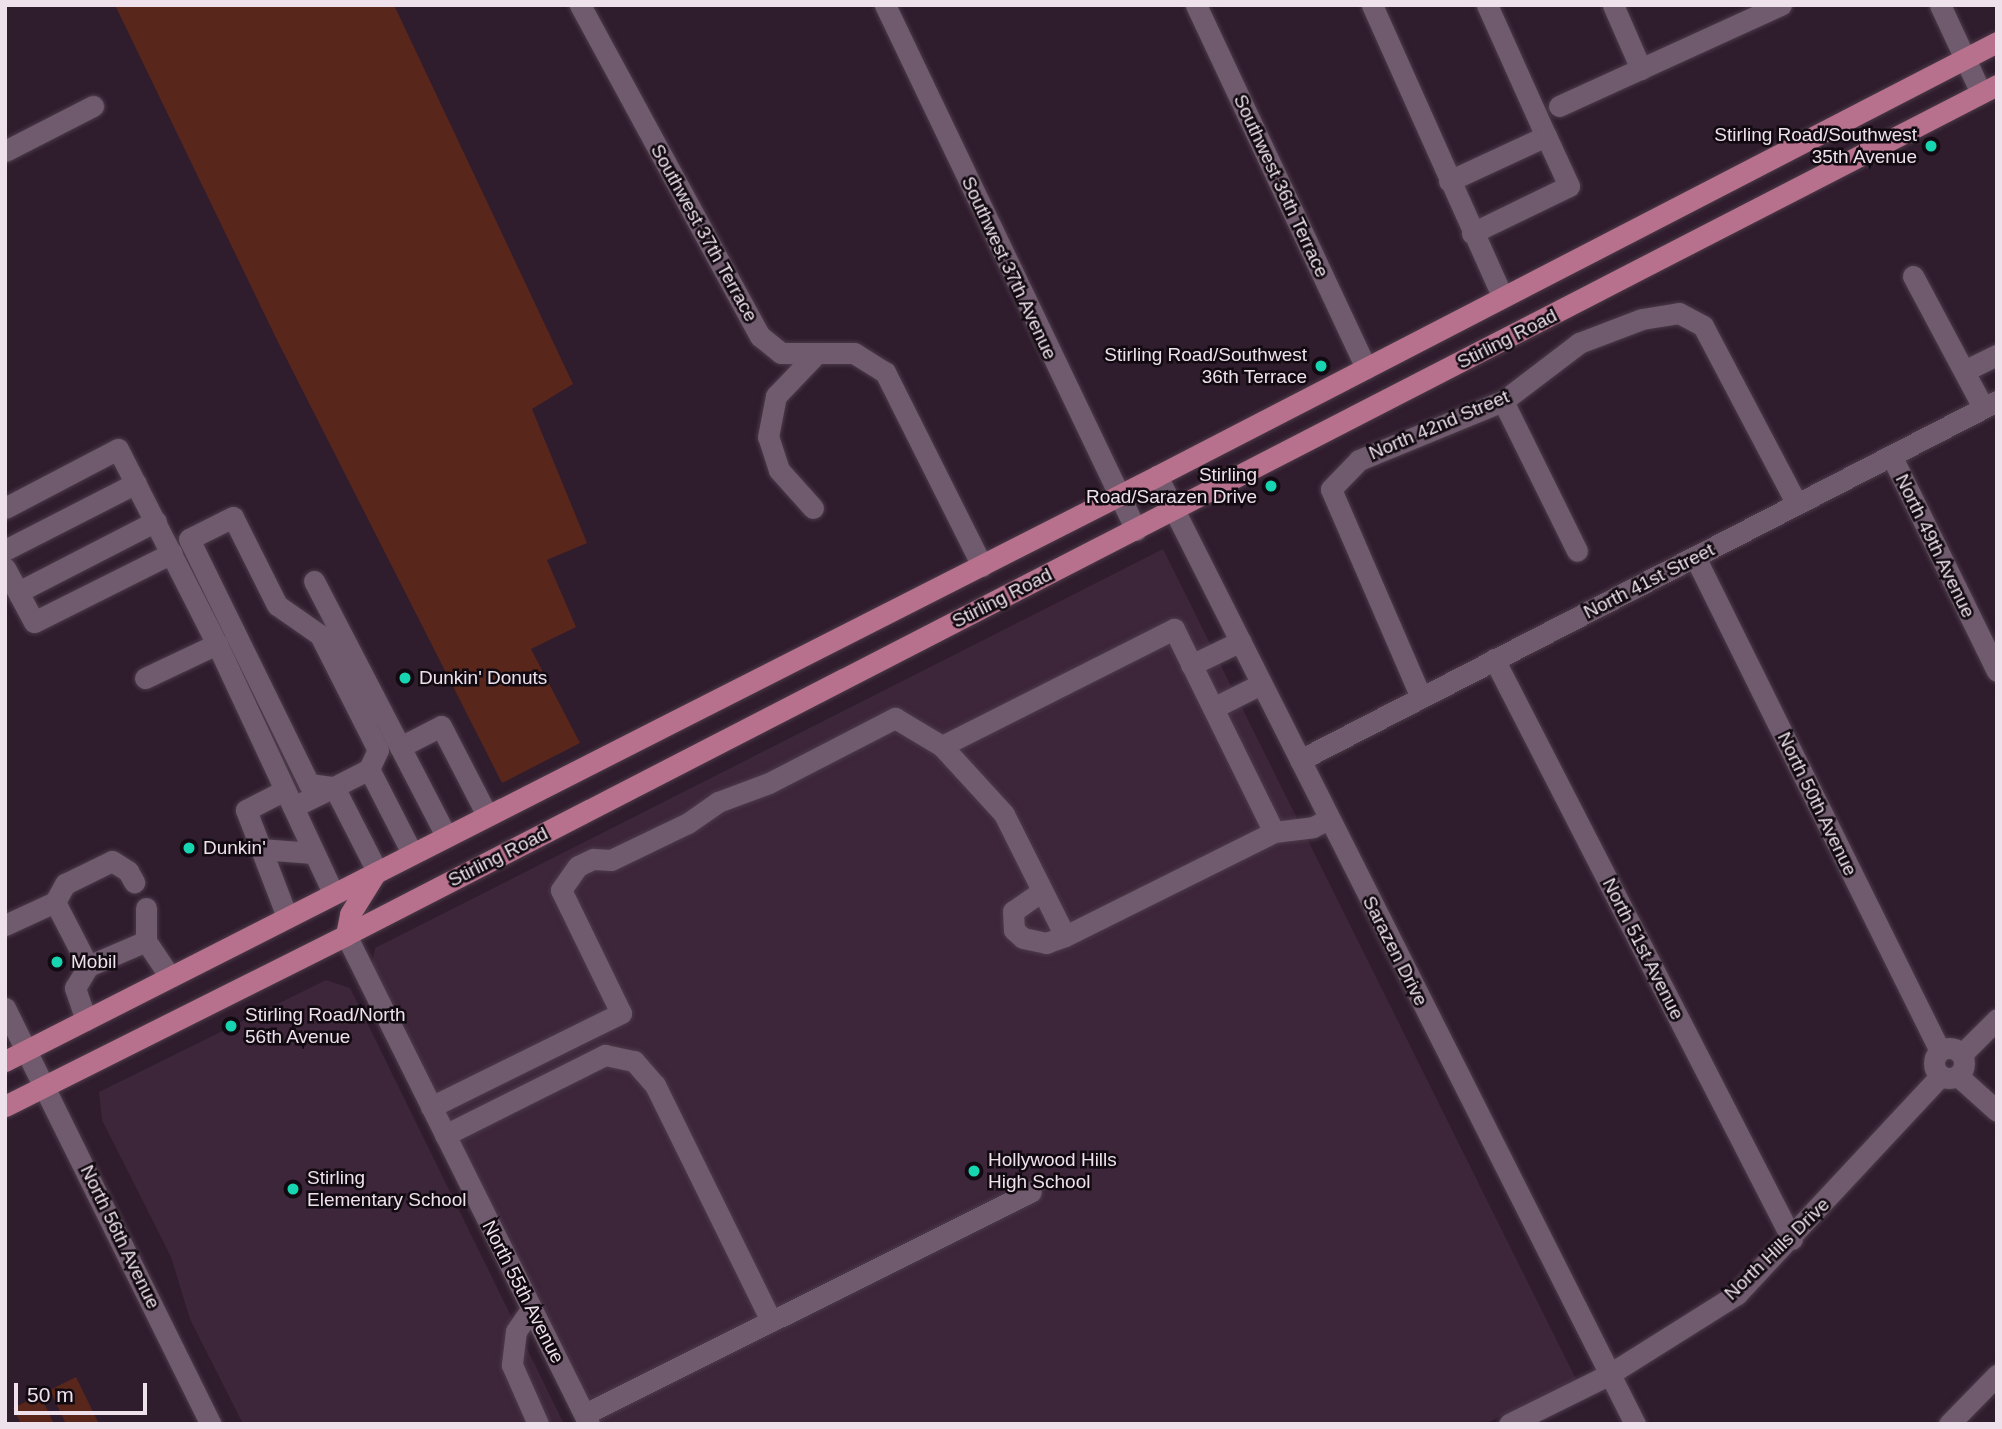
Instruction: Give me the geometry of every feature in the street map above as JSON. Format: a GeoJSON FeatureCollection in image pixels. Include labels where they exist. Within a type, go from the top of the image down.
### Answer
{"type":"FeatureCollection","features":[{"type":"Feature","properties":{"kind":"main road","name":"Stirling Road"},"geometry":{"type":"LineString","coordinates":[[5,1062],[377,870],[982,566],[1997,42]]}},
{"type":"Feature","properties":{"kind":"main road","name":"Stirling Road"},"geometry":{"type":"LineString","coordinates":[[5,1105],[346,935],[1174,511],[1989,89]]}},
{"type":"Feature","properties":{"kind":"main road"},"geometry":{"type":"LineString","coordinates":[[346,935],[350,914],[377,870]]}},
{"type":"Feature","properties":{"kind":"street","name":"Southwest 37th Terrace"},"geometry":{"type":"LineString","coordinates":[[580,5],[760,336],[781,353],[854,353],[885,372],[982,566]]}},
{"type":"Feature","properties":{"kind":"street","name":"Southwest 37th Avenue"},"geometry":{"type":"LineString","coordinates":[[886,5],[1136,530]]}},
{"type":"Feature","properties":{"kind":"street","name":"Southwest 36th Terrace"},"geometry":{"type":"LineString","coordinates":[[1196,5],[1366,368]]}},
{"type":"Feature","properties":{"kind":"street"},"geometry":{"type":"LineString","coordinates":[[1372,5],[1502,296]]}},
{"type":"Feature","properties":{"kind":"street"},"geometry":{"type":"LineString","coordinates":[[1472,233],[1569,186],[1487,5]]}},
{"type":"Feature","properties":{"kind":"street"},"geometry":{"type":"LineString","coordinates":[[1613,5],[1641,69]]}},
{"type":"Feature","properties":{"kind":"street"},"geometry":{"type":"LineString","coordinates":[[1559,106],[1781,5]]}},
{"type":"Feature","properties":{"kind":"street"},"geometry":{"type":"LineString","coordinates":[[1940,5],[1965,59],[1989,89]]}},
{"type":"Feature","properties":{"kind":"street"},"geometry":{"type":"LineString","coordinates":[[5,151],[93,106]]}},
{"type":"Feature","properties":{"kind":"street"},"geometry":{"type":"LineString","coordinates":[[1450,181],[1546,136]]}},
{"type":"Feature","properties":{"kind":"street"},"geometry":{"type":"LineString","coordinates":[[1913,276],[1964,371],[1990,404]]}},
{"type":"Feature","properties":{"kind":"street","name":"North 42nd Street"},"geometry":{"type":"LineString","coordinates":[[1420,695],[1331,489],[1359,460],[1503,401],[1579,342],[1642,320],[1679,313],[1703,326],[1797,504]]}},
{"type":"Feature","properties":{"kind":"street"},"geometry":{"type":"LineString","coordinates":[[813,508],[779,470],[768,437],[776,396],[817,353]]}},
{"type":"Feature","properties":{"kind":"street"},"geometry":{"type":"LineString","coordinates":[[1964,371],[1997,355]]}},
{"type":"Feature","properties":{"kind":"street"},"geometry":{"type":"LineString","coordinates":[[1503,401],[1577,551]]}},
{"type":"Feature","properties":{"kind":"street","name":"North 41st Street"},"geometry":{"type":"LineString","coordinates":[[1300,760],[1420,695],[1892,457],[1990,404]]}},
{"type":"Feature","properties":{"kind":"street"},"geometry":{"type":"LineString","coordinates":[[5,508],[118,449],[173,553],[333,893]]}},
{"type":"Feature","properties":{"kind":"street","name":"North 49th Avenue"},"geometry":{"type":"LineString","coordinates":[[1892,457],[1997,671]]}},
{"type":"Feature","properties":{"kind":"street","name":"Sarazen Drive"},"geometry":{"type":"LineString","coordinates":[[1157,476],[1635,1424]]}},
{"type":"Feature","properties":{"kind":"street"},"geometry":{"type":"LineString","coordinates":[[5,550],[136,482]]}},
{"type":"Feature","properties":{"kind":"street"},"geometry":{"type":"LineString","coordinates":[[287,917],[246,810],[334,787],[369,769],[377,756],[376,744],[320,635],[277,605],[233,517],[189,539],[309,784],[334,787]]}},
{"type":"Feature","properties":{"kind":"street"},"geometry":{"type":"LineString","coordinates":[[18,592],[156,521]]}},
{"type":"Feature","properties":{"kind":"street"},"geometry":{"type":"LineString","coordinates":[[5,568],[34,622],[173,553]]}},
{"type":"Feature","properties":{"kind":"street","name":"North 50th Avenue"},"geometry":{"type":"LineString","coordinates":[[1695,557],[1940,1051]]}},
{"type":"Feature","properties":{"kind":"street"},"geometry":{"type":"LineString","coordinates":[[314,581],[446,836]]}},
{"type":"Feature","properties":{"kind":"street"},"geometry":{"type":"LineString","coordinates":[[942,746],[1174,629],[1274,832]]}},
{"type":"Feature","properties":{"kind":"street"},"geometry":{"type":"LineString","coordinates":[[1191,665],[1241,641]]}},
{"type":"Feature","properties":{"kind":"street"},"geometry":{"type":"LineString","coordinates":[[145,678],[217,644]]}},
{"type":"Feature","properties":{"kind":"street","name":"North 51st Avenue"},"geometry":{"type":"LineString","coordinates":[[1494,659],[1792,1239]]}},
{"type":"Feature","properties":{"kind":"street"},"geometry":{"type":"LineString","coordinates":[[1213,708],[1261,684]]}},
{"type":"Feature","properties":{"kind":"street"},"geometry":{"type":"LineString","coordinates":[[431,1107],[621,1013],[561,890],[578,866],[593,859],[611,860],[688,823],[718,802],[769,783],[895,718],[942,746],[1003,814],[1065,936]]}},
{"type":"Feature","properties":{"kind":"street"},"geometry":{"type":"LineString","coordinates":[[400,747],[441,726],[487,815]]}},
{"type":"Feature","properties":{"kind":"street"},"geometry":{"type":"LineString","coordinates":[[369,769],[412,853]]}},
{"type":"Feature","properties":{"kind":"street"},"geometry":{"type":"LineString","coordinates":[[334,787],[377,870]]}},
{"type":"Feature","properties":{"kind":"street"},"geometry":{"type":"LineString","coordinates":[[1042,891],[1013,911],[1014,930],[1023,938],[1046,943],[1274,832],[1313,827],[1329,819]]}},
{"type":"Feature","properties":{"kind":"street"},"geometry":{"type":"LineString","coordinates":[[260,849],[313,853]]}},
{"type":"Feature","properties":{"kind":"street"},"geometry":{"type":"LineString","coordinates":[[5,925],[55,902],[65,884],[112,861],[128,871],[134,882]]}},
{"type":"Feature","properties":{"kind":"street"},"geometry":{"type":"LineString","coordinates":[[55,902],[88,966]]}},
{"type":"Feature","properties":{"kind":"street"},"geometry":{"type":"LineString","coordinates":[[146,908],[146,941],[170,977]]}},
{"type":"Feature","properties":{"kind":"street","name":"North 55th Avenue"},"geometry":{"type":"LineString","coordinates":[[346,935],[587,1419]]}},
{"type":"Feature","properties":{"kind":"street"},"geometry":{"type":"LineString","coordinates":[[86,1020],[75,988],[88,966],[146,941]]}},
{"type":"Feature","properties":{"kind":"street","name":"North 56th Avenue"},"geometry":{"type":"LineString","coordinates":[[5,1008],[211,1424]]}},
{"type":"Feature","properties":{"kind":"street"},"geometry":{"type":"LineString","coordinates":[[1962,1054],[1997,1019]]}},
{"type":"Feature","properties":{"kind":"street"},"geometry":{"type":"LineString","coordinates":[[1949,1076],[1964,1068],[1962,1054],[1954,1048],[1940,1051],[1933,1063],[1949,1076],[1997,1111]]}},
{"type":"Feature","properties":{"kind":"street"},"geometry":{"type":"LineString","coordinates":[[445,1136],[605,1055],[634,1061],[656,1085],[771,1321]]}},
{"type":"Feature","properties":{"kind":"street","name":"North Hills Drive"},"geometry":{"type":"LineString","coordinates":[[1509,1424],[1608,1375],[1737,1294],[1949,1076]]}},
{"type":"Feature","properties":{"kind":"street"},"geometry":{"type":"LineString","coordinates":[[587,1419],[771,1321],[1031,1192]]}},
{"type":"Feature","properties":{"kind":"street"},"geometry":{"type":"LineString","coordinates":[[531,1308],[516,1331],[512,1365],[538,1424]]}},
{"type":"Feature","properties":{"kind":"street"},"geometry":{"type":"LineString","coordinates":[[1949,1424],[1997,1375]]}},
{"type":"Feature","properties":{"kind":"shaded area"},"geometry":{"type":"Polygon","coordinates":[[[115,5],[394,5],[573,384],[532,409],[587,543],[547,560],[576,627],[531,649],[580,743],[502,783],[278,342],[115,5]]]}},
{"type":"Feature","properties":{"kind":"shaded area","name":"Hollywood Hills High School"},"geometry":{"type":"Polygon","coordinates":[[[1163,549],[1576,1379],[1485,1424],[600,1424],[372,963],[375,948],[1163,549]]]}},
{"type":"Feature","properties":{"kind":"shaded area","name":"Stirling Elementary School"},"geometry":{"type":"Polygon","coordinates":[[[326,980],[350,988],[564,1424],[243,1424],[190,1319],[171,1257],[102,1120],[99,1092],[326,980]]]}},
{"type":"Feature","properties":{"kind":"shaded area"},"geometry":{"type":"Polygon","coordinates":[[[76,1377],[99,1424],[66,1424],[50,1390],[76,1377]]]}},
{"type":"Feature","properties":{"kind":"shaded area"},"geometry":{"type":"Polygon","coordinates":[[[40,1395],[54,1424],[21,1424],[13,1408],[40,1395]]]}},
{"type":"Feature","properties":{"kind":"place","name":"Stirling Road/Southwest 35th Avenue"},"geometry":{"type":"Point","coordinates":[1931,146]}},
{"type":"Feature","properties":{"kind":"place","name":"Stirling Road/Southwest 36th Terrace"},"geometry":{"type":"Point","coordinates":[1321,366]}},
{"type":"Feature","properties":{"kind":"place","name":"Stirling Road/Sarazen Drive"},"geometry":{"type":"Point","coordinates":[1271,486]}},
{"type":"Feature","properties":{"kind":"place","name":"Dunkin' Donuts"},"geometry":{"type":"Point","coordinates":[405,678]}},
{"type":"Feature","properties":{"kind":"place","name":"Dunkin'"},"geometry":{"type":"Point","coordinates":[189,848]}},
{"type":"Feature","properties":{"kind":"place","name":"Mobil"},"geometry":{"type":"Point","coordinates":[57,962]}},
{"type":"Feature","properties":{"kind":"place","name":"Stirling Road/North 56th Avenue"},"geometry":{"type":"Point","coordinates":[231,1026]}},
{"type":"Feature","properties":{"kind":"place","name":"Hollywood Hills High School"},"geometry":{"type":"Point","coordinates":[974,1171]}},
{"type":"Feature","properties":{"kind":"place","name":"Stirling Elementary School"},"geometry":{"type":"Point","coordinates":[293,1189]}}]}
